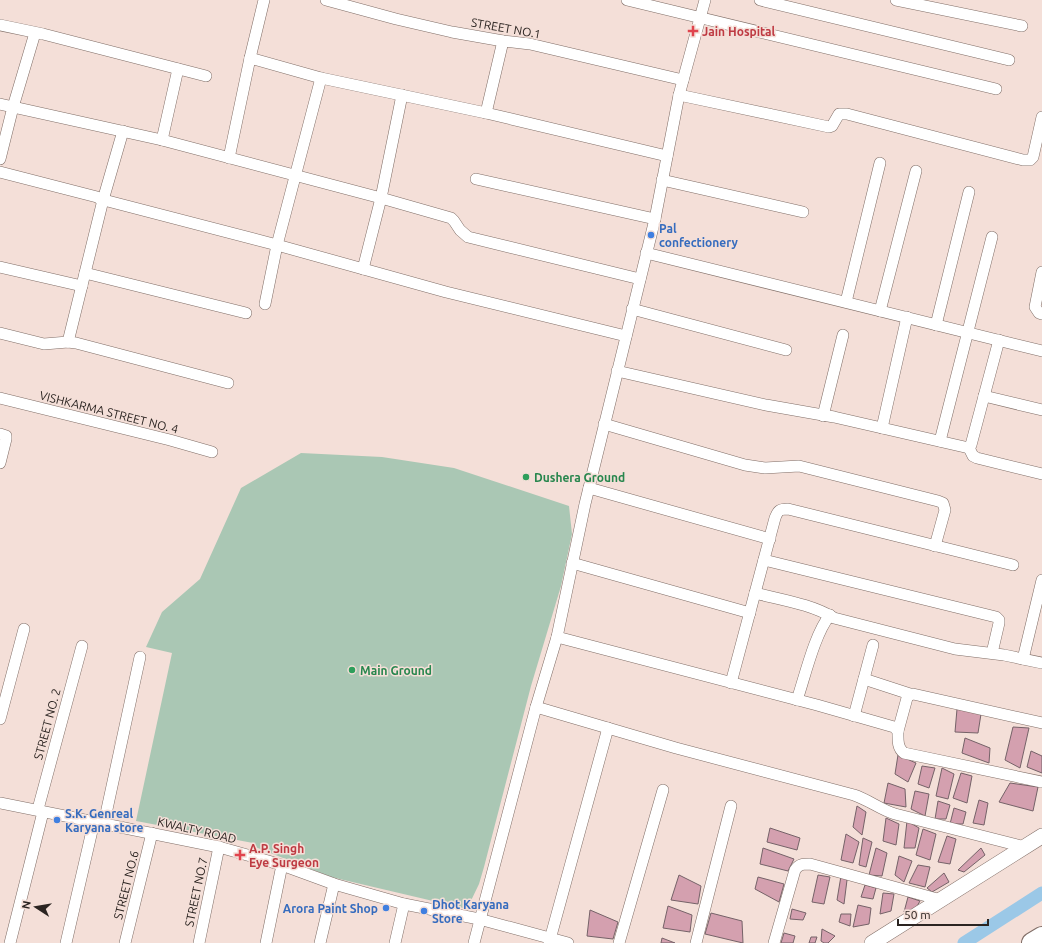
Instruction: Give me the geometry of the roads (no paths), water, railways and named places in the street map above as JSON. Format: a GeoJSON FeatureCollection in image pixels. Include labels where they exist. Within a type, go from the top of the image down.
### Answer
{"type":"FeatureCollection","features":[{"type":"Feature","properties":{"kind":"highway"},"geometry":{"type":"LineString","coordinates":[[1032,943],[1042,937]]}},
{"type":"Feature","properties":{"kind":"street"},"geometry":{"type":"LineString","coordinates":[[228,158],[264,0]]}},
{"type":"Feature","properties":{"kind":"street","name":"STREET NO.1"},"geometry":{"type":"LineString","coordinates":[[326,0],[417,24],[503,41],[530,44],[683,80]]}},
{"type":"Feature","properties":{"kind":"street"},"geometry":{"type":"LineString","coordinates":[[627,0],[700,19],[996,89]]}},
{"type":"Feature","properties":{"kind":"street"},"geometry":{"type":"LineString","coordinates":[[474,943],[479,919],[536,707],[557,637],[589,488],[654,219],[679,94],[705,0]]}},
{"type":"Feature","properties":{"kind":"street"},"geometry":{"type":"LineString","coordinates":[[760,0],[1009,60]]}},
{"type":"Feature","properties":{"kind":"street"},"geometry":{"type":"LineString","coordinates":[[896,0],[1022,26]]}},
{"type":"Feature","properties":{"kind":"street"},"geometry":{"type":"LineString","coordinates":[[0,25],[206,76]]}},
{"type":"Feature","properties":{"kind":"street"},"geometry":{"type":"LineString","coordinates":[[0,159],[13,107],[35,33]]}},
{"type":"Feature","properties":{"kind":"street"},"geometry":{"type":"LineString","coordinates":[[486,113],[503,41]]}},
{"type":"Feature","properties":{"kind":"street"},"geometry":{"type":"LineString","coordinates":[[250,58],[321,78],[486,113],[667,156]]}},
{"type":"Feature","properties":{"kind":"street"},"geometry":{"type":"LineString","coordinates":[[162,140],[178,69]]}},
{"type":"Feature","properties":{"kind":"street"},"geometry":{"type":"LineString","coordinates":[[265,304],[277,245],[294,175],[321,78]]}},
{"type":"Feature","properties":{"kind":"street"},"geometry":{"type":"LineString","coordinates":[[679,94],[829,127],[832,126],[839,114],[842,113],[1023,160],[1030,160],[1033,157],[1042,117]]}},
{"type":"Feature","properties":{"kind":"street"},"geometry":{"type":"LineString","coordinates":[[364,269],[381,198],[402,95]]}},
{"type":"Feature","properties":{"kind":"street"},"geometry":{"type":"LineString","coordinates":[[0,104],[162,140],[381,198],[451,218],[460,230],[468,237],[640,279]]}},
{"type":"Feature","properties":{"kind":"street"},"geometry":{"type":"LineString","coordinates":[[68,342],[103,200],[122,131]]}},
{"type":"Feature","properties":{"kind":"street"},"geometry":{"type":"LineString","coordinates":[[846,302],[880,163]]}},
{"type":"Feature","properties":{"kind":"street"},"geometry":{"type":"LineString","coordinates":[[880,311],[916,171]]}},
{"type":"Feature","properties":{"kind":"street"},"geometry":{"type":"LineString","coordinates":[[0,172],[97,196],[103,200],[277,245],[446,292],[626,336]]}},
{"type":"Feature","properties":{"kind":"street"},"geometry":{"type":"LineString","coordinates":[[476,179],[654,219]]}},
{"type":"Feature","properties":{"kind":"street"},"geometry":{"type":"LineString","coordinates":[[662,180],[803,212]]}},
{"type":"Feature","properties":{"kind":"street"},"geometry":{"type":"LineString","coordinates":[[936,325],[969,192]]}},
{"type":"Feature","properties":{"kind":"street"},"geometry":{"type":"LineString","coordinates":[[940,441],[992,237]]}},
{"type":"Feature","properties":{"kind":"street"},"geometry":{"type":"LineString","coordinates":[[646,253],[1042,351]]}},
{"type":"Feature","properties":{"kind":"street"},"geometry":{"type":"LineString","coordinates":[[0,266],[82,286]]}},
{"type":"Feature","properties":{"kind":"street"},"geometry":{"type":"LineString","coordinates":[[1042,272],[1035,307],[1039,313],[1042,314]]}},
{"type":"Feature","properties":{"kind":"street"},"geometry":{"type":"LineString","coordinates":[[85,273],[246,313]]}},
{"type":"Feature","properties":{"kind":"street"},"geometry":{"type":"LineString","coordinates":[[632,310],[786,350]]}},
{"type":"Feature","properties":{"kind":"street"},"geometry":{"type":"LineString","coordinates":[[882,428],[907,317]]}},
{"type":"Feature","properties":{"kind":"street"},"geometry":{"type":"LineString","coordinates":[[0,333],[44,344],[68,342],[228,383]]}},
{"type":"Feature","properties":{"kind":"street"},"geometry":{"type":"LineString","coordinates":[[823,416],[843,335]]}},
{"type":"Feature","properties":{"kind":"street"},"geometry":{"type":"LineString","coordinates":[[969,448],[971,446],[999,340]]}},
{"type":"Feature","properties":{"kind":"street"},"geometry":{"type":"LineString","coordinates":[[617,371],[752,402],[882,428],[969,448],[973,456],[977,458],[1042,474]]}},
{"type":"Feature","properties":{"kind":"street"},"geometry":{"type":"LineString","coordinates":[[984,396],[1042,410]]}},
{"type":"Feature","properties":{"kind":"street","name":"VISHKARMA STREET NO. 4"},"geometry":{"type":"LineString","coordinates":[[0,398],[170,440],[212,452]]}},
{"type":"Feature","properties":{"kind":"street"},"geometry":{"type":"LineString","coordinates":[[604,424],[745,465],[765,468],[799,466],[938,501],[943,504],[945,510],[935,546]]}},
{"type":"Feature","properties":{"kind":"street"},"geometry":{"type":"LineString","coordinates":[[0,463],[2,439]]}},
{"type":"Feature","properties":{"kind":"street"},"geometry":{"type":"LineString","coordinates":[[589,488],[770,539]]}},
{"type":"Feature","properties":{"kind":"street"},"geometry":{"type":"LineString","coordinates":[[732,683],[764,560],[777,515],[781,509],[788,509],[1013,565]]}},
{"type":"Feature","properties":{"kind":"street"},"geometry":{"type":"LineString","coordinates":[[764,560],[996,617],[999,620],[999,623],[992,653]]}},
{"type":"Feature","properties":{"kind":"street"},"geometry":{"type":"LineString","coordinates":[[572,563],[750,613]]}},
{"type":"Feature","properties":{"kind":"street"},"geometry":{"type":"LineString","coordinates":[[1023,659],[1042,580]]}},
{"type":"Feature","properties":{"kind":"street"},"geometry":{"type":"LineString","coordinates":[[755,593],[811,608],[834,618],[955,649],[992,653],[1042,663]]}},
{"type":"Feature","properties":{"kind":"street"},"geometry":{"type":"LineString","coordinates":[[797,700],[819,634],[824,622],[830,615]]}},
{"type":"Feature","properties":{"kind":"street"},"geometry":{"type":"LineString","coordinates":[[0,719],[24,629]]}},
{"type":"Feature","properties":{"kind":"street"},"geometry":{"type":"LineString","coordinates":[[557,637],[797,700],[894,727],[898,731]]}},
{"type":"Feature","properties":{"kind":"street"},"geometry":{"type":"LineString","coordinates":[[854,716],[873,645]]}},
{"type":"Feature","properties":{"kind":"street","name":"STREET NO. 2"},"geometry":{"type":"LineString","coordinates":[[10,943],[40,811],[82,646]]}},
{"type":"Feature","properties":{"kind":"street"},"geometry":{"type":"LineString","coordinates":[[66,943],[99,822],[140,657]]}},
{"type":"Feature","properties":{"kind":"street"},"geometry":{"type":"LineString","coordinates":[[864,679],[910,694],[1042,723]]}},
{"type":"Feature","properties":{"kind":"street"},"geometry":{"type":"LineString","coordinates":[[910,694],[898,731],[898,743],[904,753],[1042,782]]}},
{"type":"Feature","properties":{"kind":"street"},"geometry":{"type":"LineString","coordinates":[[536,707],[725,762],[854,795],[865,799],[891,813],[1025,847]]}},
{"type":"Feature","properties":{"kind":"street"},"geometry":{"type":"LineString","coordinates":[[550,941],[608,728]]}},
{"type":"Feature","properties":{"kind":"street"},"geometry":{"type":"LineString","coordinates":[[619,943],[663,790]]}},
{"type":"Feature","properties":{"kind":"street","name":"KWALTY ROAD"},"geometry":{"type":"LineString","coordinates":[[0,803],[219,847],[282,865],[334,884],[404,904],[479,919],[550,941],[568,943]]}},
{"type":"Feature","properties":{"kind":"street"},"geometry":{"type":"LineString","coordinates":[[696,943],[731,806]]}},
{"type":"Feature","properties":{"kind":"street","name":"STREET NO.6"},"geometry":{"type":"LineString","coordinates":[[125,943],[152,833]]}},
{"type":"Feature","properties":{"kind":"street"},"geometry":{"type":"LineString","coordinates":[[872,943],[1042,836]]}},
{"type":"Feature","properties":{"kind":"street","name":"STREET NO.7"},"geometry":{"type":"LineString","coordinates":[[199,943],[219,847]]}},
{"type":"Feature","properties":{"kind":"street"},"geometry":{"type":"LineString","coordinates":[[774,943],[795,870],[797,866],[802,864],[810,864],[941,900]]}},
{"type":"Feature","properties":{"kind":"street"},"geometry":{"type":"LineString","coordinates":[[266,943],[282,865]]}},
{"type":"Feature","properties":{"kind":"street"},"geometry":{"type":"LineString","coordinates":[[320,943],[334,884]]}},
{"type":"Feature","properties":{"kind":"street"},"geometry":{"type":"LineString","coordinates":[[395,943],[404,904]]}},
{"type":"Feature","properties":{"kind":"waterway"},"geometry":{"type":"LineString","coordinates":[[964,943],[1042,893]]}},
{"type":"Feature","properties":{"kind":"place","name":"Jain Hospital"},"geometry":{"type":"Point","coordinates":[693,31]}},
{"type":"Feature","properties":{"kind":"place","name":"Pal confectionery"},"geometry":{"type":"Point","coordinates":[651,235]}},
{"type":"Feature","properties":{"kind":"place","name":"Dushera Ground"},"geometry":{"type":"Point","coordinates":[526,477]}},
{"type":"Feature","properties":{"kind":"place","name":"Main Ground"},"geometry":{"type":"Point","coordinates":[352,670]}},
{"type":"Feature","properties":{"kind":"place","name":"S.K. Genreal Karyana store"},"geometry":{"type":"Point","coordinates":[57,820]}},
{"type":"Feature","properties":{"kind":"place","name":"A.P. Singh Eye Surgeon"},"geometry":{"type":"Point","coordinates":[240,855]}},
{"type":"Feature","properties":{"kind":"place","name":"Arora Paint Shop"},"geometry":{"type":"Point","coordinates":[386,908]}},
{"type":"Feature","properties":{"kind":"place","name":"Dhot Karyana Store"},"geometry":{"type":"Point","coordinates":[424,911]}}]}
